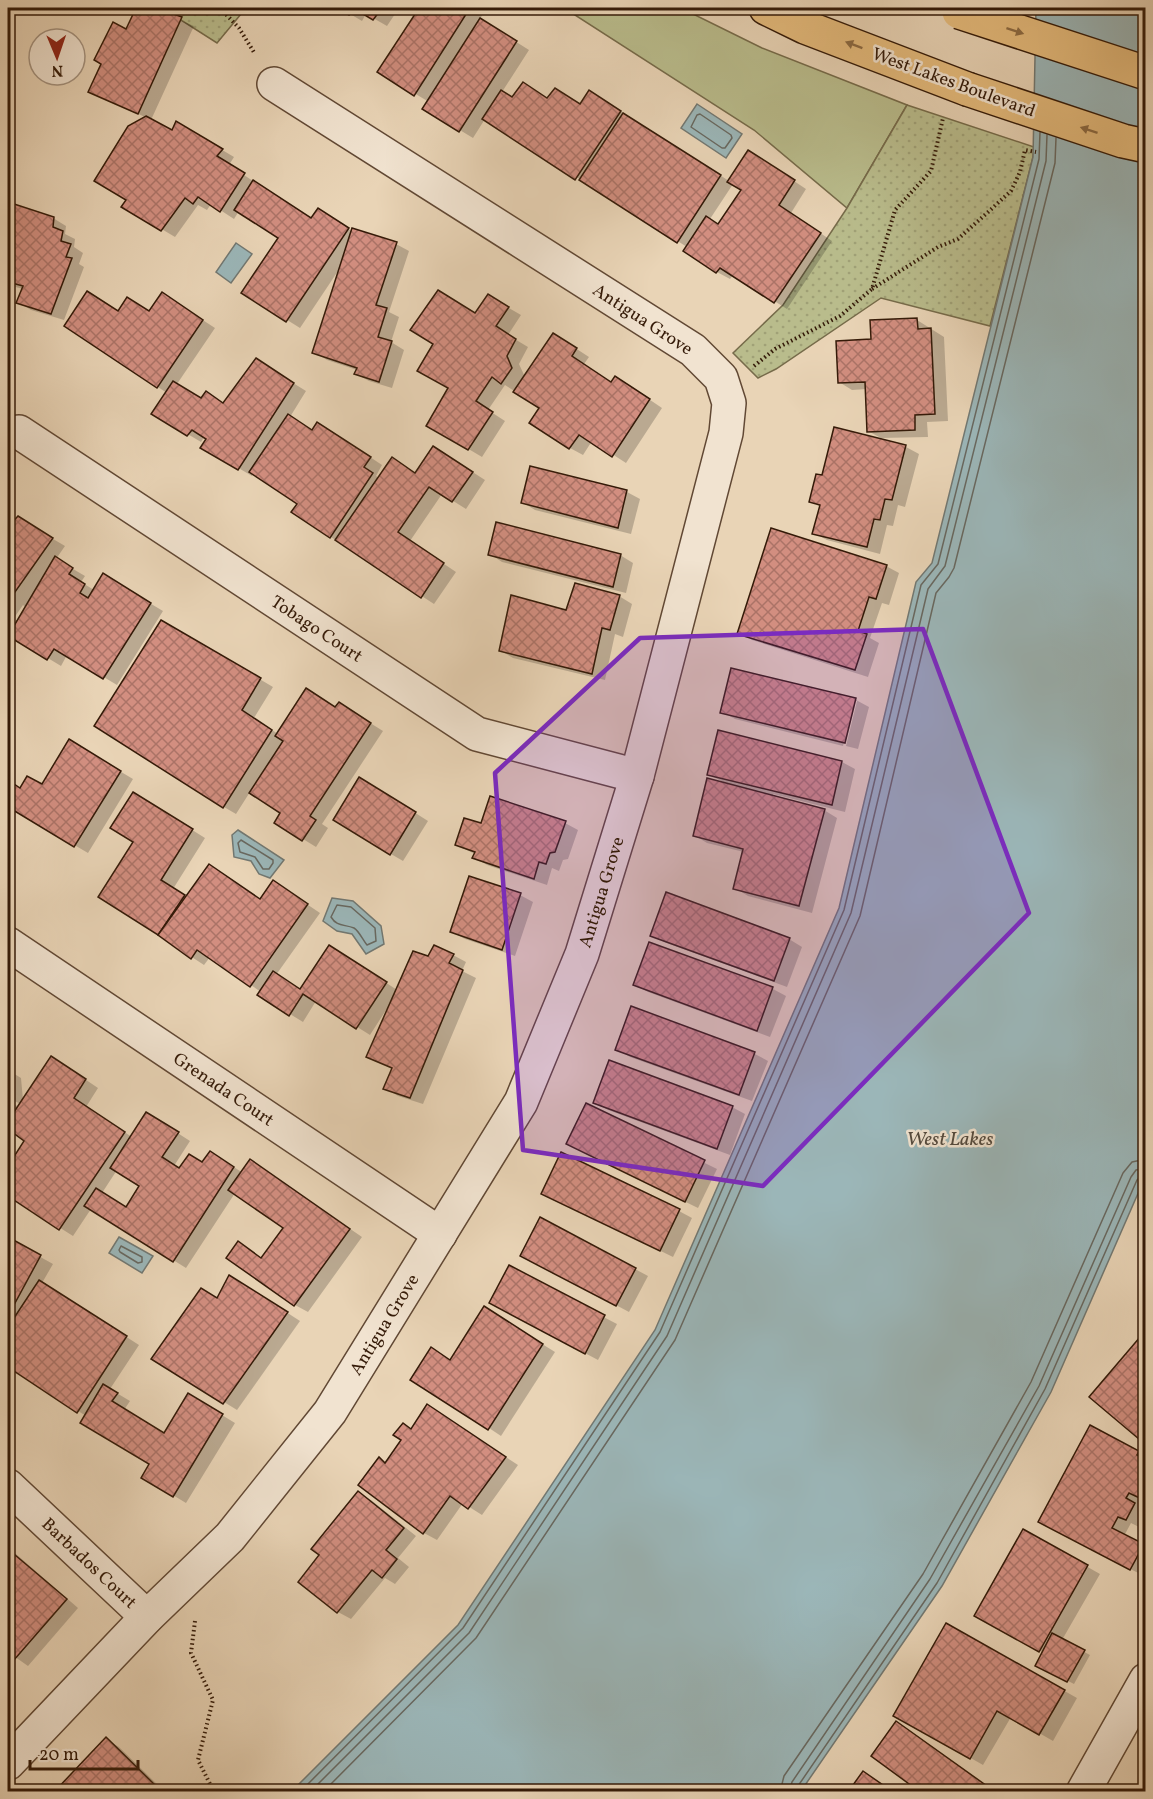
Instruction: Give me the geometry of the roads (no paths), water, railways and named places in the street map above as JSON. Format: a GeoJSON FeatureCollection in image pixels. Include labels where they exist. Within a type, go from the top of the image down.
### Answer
{"type":"FeatureCollection","features":[{"type":"Feature","properties":{"kind":"main road","name":"West Lakes Boulevard"},"geometry":{"type":"LineString","coordinates":[[766,8],[956,100],[1146,146]]}},
{"type":"Feature","properties":{"kind":"main road"},"geometry":{"type":"LineString","coordinates":[[953,10],[1146,73]]}},
{"type":"Feature","properties":{"kind":"street","name":"Antigua Grove"},"geometry":{"type":"LineString","coordinates":[[8,1763],[147,1617],[230,1537],[330,1412],[521,1102],[582,954],[637,776],[726,433],[729,403],[722,378],[693,350],[274,84]]}},
{"type":"Feature","properties":{"kind":"street","name":"Tobago Court"},"geometry":{"type":"LineString","coordinates":[[19,432],[477,734],[637,776]]}},
{"type":"Feature","properties":{"kind":"street","name":"Grenada Court"},"geometry":{"type":"LineString","coordinates":[[8,944],[440,1234]]}},
{"type":"Feature","properties":{"kind":"street","name":"Barbados Court"},"geometry":{"type":"LineString","coordinates":[[8,1486],[147,1617]]}},
{"type":"Feature","properties":{"kind":"street"},"geometry":{"type":"LineString","coordinates":[[1083,1791],[1146,1680]]}},
{"type":"Feature","properties":{"kind":"water","name":"West Lakes"},"geometry":{"type":"Polygon","coordinates":[[[1036,8],[1145,8],[1145,1174],[1143,1182],[1051,1392],[942,1586],[801,1791],[291,1792],[458,1625],[655,1330],[839,908],[916,582],[932,563],[1033,157],[1036,8]]]}},
{"type":"Feature","properties":{"kind":"water"},"geometry":{"type":"Polygon","coordinates":[[[697,104],[742,134],[726,158],[681,128],[697,104]]]}},
{"type":"Feature","properties":{"kind":"water"},"geometry":{"type":"Polygon","coordinates":[[[236,243],[252,254],[231,283],[216,272],[236,243]]]}},
{"type":"Feature","properties":{"kind":"water"},"geometry":{"type":"Polygon","coordinates":[[[238,830],[284,860],[270,878],[259,874],[251,861],[234,857],[232,835],[238,830]]]}},
{"type":"Feature","properties":{"kind":"water"},"geometry":{"type":"Polygon","coordinates":[[[332,898],[353,901],[381,926],[384,944],[366,954],[352,934],[337,931],[323,921],[332,898]]]}},
{"type":"Feature","properties":{"kind":"water"},"geometry":{"type":"Polygon","coordinates":[[[119,1237],[153,1256],[142,1273],[109,1253],[119,1237]]]}}]}
